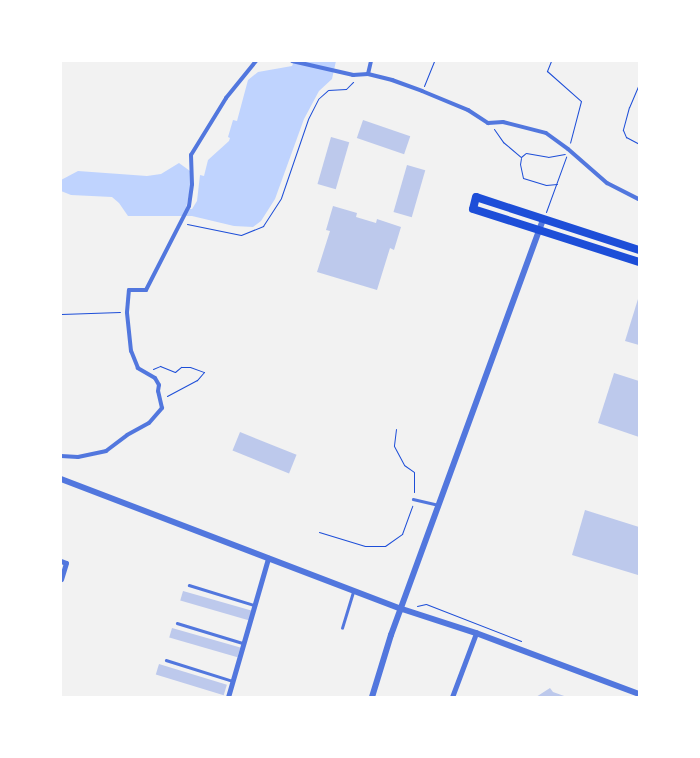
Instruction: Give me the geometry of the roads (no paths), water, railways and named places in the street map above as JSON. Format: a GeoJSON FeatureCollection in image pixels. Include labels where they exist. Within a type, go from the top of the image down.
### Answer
{"type":"FeatureCollection","features":[{"type":"Feature","properties":{"kind":"main road"},"geometry":{"type":"LineString","coordinates":[[639,250],[476,197],[473,209],[639,262]]}},
{"type":"Feature","properties":{"kind":"street"},"geometry":{"type":"LineString","coordinates":[[61,456],[78,458],[106,450],[127,435],[149,423],[162,408],[158,391],[159,385],[155,378],[138,368],[135,362],[127,312],[129,290],[146,290],[189,206],[192,184],[191,155],[226,98],[256,61]]}},
{"type":"Feature","properties":{"kind":"street"},"geometry":{"type":"LineString","coordinates":[[292,61],[353,75],[368,74],[392,80],[468,110],[488,123],[503,122],[546,133],[568,149],[607,183],[639,199]]}},
{"type":"Feature","properties":{"kind":"street"},"geometry":{"type":"LineString","coordinates":[[368,74],[371,61]]}},
{"type":"Feature","properties":{"kind":"street"},"geometry":{"type":"LineString","coordinates":[[372,697],[391,635],[543,219]]}},
{"type":"Feature","properties":{"kind":"street"},"geometry":{"type":"LineString","coordinates":[[61,479],[402,609],[476,633],[639,694]]}},
{"type":"Feature","properties":{"kind":"street"},"geometry":{"type":"LineString","coordinates":[[228,697],[256,606],[268,558]]}},
{"type":"Feature","properties":{"kind":"street"},"geometry":{"type":"LineString","coordinates":[[61,561],[66,563],[61,579]]}},
{"type":"Feature","properties":{"kind":"street"},"geometry":{"type":"LineString","coordinates":[[452,697],[476,633]]}},
{"type":"Feature","properties":{"kind":"lane"},"geometry":{"type":"LineString","coordinates":[[413,499],[439,506]]}},
{"type":"Feature","properties":{"kind":"lane"},"geometry":{"type":"LineString","coordinates":[[189,585],[256,606]]}},
{"type":"Feature","properties":{"kind":"lane"},"geometry":{"type":"LineString","coordinates":[[342,628],[354,590]]}},
{"type":"Feature","properties":{"kind":"lane"},"geometry":{"type":"LineString","coordinates":[[177,623],[244,644]]}},
{"type":"Feature","properties":{"kind":"lane"},"geometry":{"type":"LineString","coordinates":[[166,660],[233,681]]}},
{"type":"Feature","properties":{"kind":"water"},"geometry":{"type":"Polygon","coordinates":[[[294,61],[336,61],[332,79],[319,91],[304,119],[275,199],[261,221],[253,227],[234,226],[192,216],[128,216],[112,197],[71,195],[61,191],[61,180],[78,171],[147,176],[161,174],[179,163],[190,171],[191,186],[186,208],[192,209],[197,201],[200,175],[204,176],[208,160],[229,141],[230,138],[228,137],[233,120],[237,121],[248,80],[258,72],[292,66],[294,61]]]}}]}
